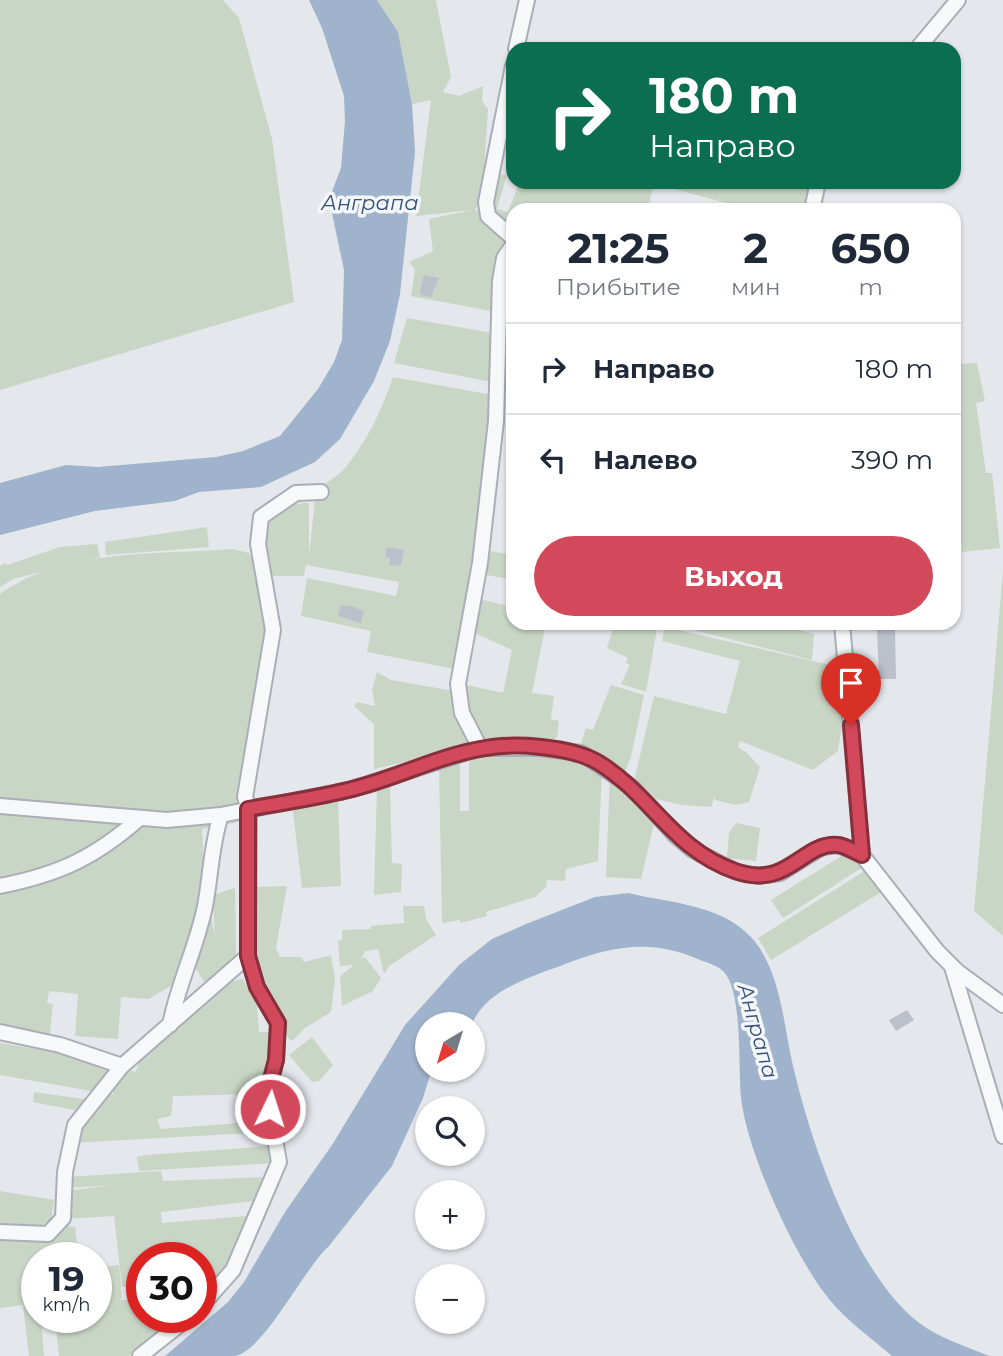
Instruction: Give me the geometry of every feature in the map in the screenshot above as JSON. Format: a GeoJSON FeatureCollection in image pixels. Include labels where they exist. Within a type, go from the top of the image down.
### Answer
{"type":"FeatureCollection","features":[{"type":"Feature","properties":{"kind":"street"},"geometry":{"type":"LineString","coordinates":[[518,42],[527,0]]}},
{"type":"Feature","properties":{"kind":"street"},"geometry":{"type":"LineString","coordinates":[[923,42],[958,0]]}},
{"type":"Feature","properties":{"kind":"street"},"geometry":{"type":"LineString","coordinates":[[506,101],[486,202],[488,216],[506,232]]}},
{"type":"Feature","properties":{"kind":"street"},"geometry":{"type":"LineString","coordinates":[[481,748],[462,713],[458,684],[480,563],[496,421],[500,281],[506,255]]}},
{"type":"Feature","properties":{"kind":"street"},"geometry":{"type":"LineString","coordinates":[[217,1288],[233,1270],[279,1162],[267,1094],[276,1060],[278,1023],[257,987],[248,956],[248,809],[245,797],[273,630],[258,544],[261,517],[296,493],[321,492]]}},
{"type":"Feature","properties":{"kind":"street"},"geometry":{"type":"LineString","coordinates":[[843,630],[862,855]]}},
{"type":"Feature","properties":{"kind":"street"},"geometry":{"type":"LineString","coordinates":[[0,806],[167,820],[221,815],[349,790],[481,748],[538,748],[581,753],[610,770],[639,793],[675,835],[693,850],[737,872],[758,876],[780,873],[822,847],[839,845],[862,855],[921,932],[952,966],[1003,1005]]}},
{"type":"Feature","properties":{"kind":"street"},"geometry":{"type":"LineString","coordinates":[[170,1025],[178,986],[192,954],[205,905],[212,842],[221,815]]}},
{"type":"Feature","properties":{"kind":"street"},"geometry":{"type":"LineString","coordinates":[[0,886],[50,876],[97,854],[140,818]]}},
{"type":"Feature","properties":{"kind":"street"},"geometry":{"type":"LineString","coordinates":[[0,1232],[48,1234],[63,1218],[65,1172],[75,1125],[122,1066],[248,956]]}},
{"type":"Feature","properties":{"kind":"street"},"geometry":{"type":"LineString","coordinates":[[952,966],[1003,1136]]}},
{"type":"Feature","properties":{"kind":"street"},"geometry":{"type":"LineString","coordinates":[[0,1032],[60,1045],[122,1066]]}},
{"type":"Feature","properties":{"kind":"street"},"geometry":{"type":"LineString","coordinates":[[140,1356],[169,1333]]}},
{"type":"Feature","properties":{"kind":"green space"},"geometry":{"type":"Polygon","coordinates":[[[0,0],[223,0],[239,18],[272,139],[294,302],[0,390],[0,0]]]}},
{"type":"Feature","properties":{"kind":"green space"},"geometry":{"type":"Polygon","coordinates":[[[377,0],[436,0],[451,77],[443,92],[459,96],[483,86],[482,101],[488,109],[482,201],[475,209],[504,233],[496,312],[411,296],[415,269],[409,262],[433,251],[429,219],[472,210],[416,216],[431,100],[412,104],[398,32],[377,0]]]}},
{"type":"Feature","properties":{"kind":"green space"},"geometry":{"type":"Polygon","coordinates":[[[498,174],[506,175],[497,209],[506,211],[506,228],[494,214],[493,194],[498,174]]]}},
{"type":"Feature","properties":{"kind":"green space"},"geometry":{"type":"Polygon","coordinates":[[[517,189],[652,189],[649,203],[511,203],[517,189]]]}},
{"type":"Feature","properties":{"kind":"green space"},"geometry":{"type":"Polygon","coordinates":[[[674,189],[809,189],[805,203],[726,203],[674,189]]]}},
{"type":"Feature","properties":{"kind":"green space"},"geometry":{"type":"Polygon","coordinates":[[[407,318],[493,333],[492,382],[394,363],[407,318]]]}},
{"type":"Feature","properties":{"kind":"green space"},"geometry":{"type":"Polygon","coordinates":[[[977,363],[985,401],[976,403],[986,473],[992,473],[1000,548],[962,552],[961,364],[977,363]]]}},
{"type":"Feature","properties":{"kind":"green space"},"geometry":{"type":"Polygon","coordinates":[[[393,377],[493,395],[479,510],[477,553],[455,669],[367,652],[371,631],[301,616],[307,578],[396,596],[399,582],[306,565],[304,576],[258,576],[261,519],[278,509],[309,503],[309,554],[316,493],[353,458],[379,413],[393,377]]]}},
{"type":"Feature","properties":{"kind":"green space"},"geometry":{"type":"Polygon","coordinates":[[[207,527],[209,547],[106,555],[105,542],[207,527]]]}},
{"type":"Feature","properties":{"kind":"green space"},"geometry":{"type":"Polygon","coordinates":[[[97,544],[100,557],[13,579],[0,587],[0,566],[5,563],[7,565],[60,547],[97,544]]]}},
{"type":"Feature","properties":{"kind":"green space"},"geometry":{"type":"Polygon","coordinates":[[[232,549],[249,553],[253,560],[266,636],[243,821],[202,829],[205,883],[215,937],[213,895],[235,888],[236,955],[206,985],[194,965],[188,975],[149,999],[121,997],[118,1039],[75,1036],[78,994],[49,991],[47,1003],[53,1004],[49,1041],[0,1034],[0,594],[25,579],[82,561],[143,554],[232,549]]]}},
{"type":"Feature","properties":{"kind":"green space"},"geometry":{"type":"Polygon","coordinates":[[[484,550],[506,554],[506,579],[482,574],[484,550]]]}},
{"type":"Feature","properties":{"kind":"green space"},"geometry":{"type":"Polygon","coordinates":[[[1003,570],[1003,936],[974,911],[1003,570]]]}},
{"type":"Feature","properties":{"kind":"green space"},"geometry":{"type":"Polygon","coordinates":[[[479,599],[506,605],[506,630],[545,630],[532,693],[554,696],[551,719],[559,721],[557,737],[551,741],[486,740],[475,730],[466,707],[462,684],[503,693],[512,650],[475,633],[479,599]]]}},
{"type":"Feature","properties":{"kind":"green space"},"geometry":{"type":"Polygon","coordinates":[[[613,630],[657,630],[646,692],[621,684],[630,665],[626,663],[628,658],[607,648],[613,630]]]}},
{"type":"Feature","properties":{"kind":"green space"},"geometry":{"type":"Polygon","coordinates":[[[664,630],[678,630],[839,667],[846,699],[838,751],[813,770],[740,741],[738,747],[760,767],[749,802],[735,805],[715,800],[715,796],[711,807],[682,805],[656,799],[635,777],[654,696],[726,714],[740,661],[662,641],[664,630]]]}},
{"type":"Feature","properties":{"kind":"green space"},"geometry":{"type":"Polygon","coordinates":[[[694,630],[799,630],[814,634],[812,660],[694,630]]]}},
{"type":"Feature","properties":{"kind":"green space"},"geometry":{"type":"Polygon","coordinates":[[[377,672],[391,680],[454,691],[469,747],[374,769],[374,724],[354,706],[357,702],[375,706],[372,690],[377,672]]]}},
{"type":"Feature","properties":{"kind":"green space"},"geometry":{"type":"Polygon","coordinates":[[[611,685],[644,695],[631,757],[625,772],[603,757],[580,747],[586,728],[593,730],[611,685]]]}},
{"type":"Feature","properties":{"kind":"green space"},"geometry":{"type":"Polygon","coordinates":[[[563,752],[602,768],[598,861],[566,869],[565,881],[547,880],[546,887],[535,897],[486,912],[487,916],[461,923],[460,920],[442,923],[439,766],[460,759],[460,811],[469,811],[469,757],[484,753],[563,752]]]}},
{"type":"Feature","properties":{"kind":"green space"},"geometry":{"type":"Polygon","coordinates":[[[610,771],[624,783],[625,796],[637,800],[655,819],[641,879],[606,877],[610,771]]]}},
{"type":"Feature","properties":{"kind":"green space"},"geometry":{"type":"Polygon","coordinates":[[[390,783],[392,863],[402,864],[401,892],[374,895],[377,787],[390,783]]]}},
{"type":"Feature","properties":{"kind":"green space"},"geometry":{"type":"Polygon","coordinates":[[[338,799],[341,886],[302,888],[292,803],[338,799]]]}},
{"type":"Feature","properties":{"kind":"green space"},"geometry":{"type":"Polygon","coordinates":[[[736,823],[760,828],[756,861],[727,858],[729,833],[736,823]]]}},
{"type":"Feature","properties":{"kind":"green space"},"geometry":{"type":"Polygon","coordinates":[[[851,850],[863,867],[783,918],[771,900],[851,850]]]}},
{"type":"Feature","properties":{"kind":"green space"},"geometry":{"type":"Polygon","coordinates":[[[871,867],[886,889],[771,960],[758,938],[871,867]]]}},
{"type":"Feature","properties":{"kind":"green space"},"geometry":{"type":"Polygon","coordinates":[[[287,886],[276,948],[280,957],[301,957],[304,962],[331,955],[335,980],[331,1012],[305,1028],[292,1041],[288,1038],[283,1020],[251,968],[249,900],[257,900],[257,887],[287,886]]]}},
{"type":"Feature","properties":{"kind":"green space"},"geometry":{"type":"Polygon","coordinates":[[[403,906],[424,906],[426,919],[436,935],[389,966],[384,974],[378,949],[365,951],[361,959],[365,957],[381,978],[373,991],[342,1006],[340,976],[354,965],[340,966],[338,941],[342,940],[342,930],[371,929],[371,926],[404,923],[403,906]]]}},
{"type":"Feature","properties":{"kind":"green space"},"geometry":{"type":"Polygon","coordinates":[[[243,979],[257,1005],[259,1032],[269,1032],[273,1046],[261,1094],[173,1096],[171,1116],[157,1119],[161,1129],[266,1121],[269,1132],[71,1143],[105,1094],[113,1094],[113,1087],[122,1068],[136,1072],[138,1064],[130,1062],[149,1052],[211,993],[231,981],[243,979]]]}},
{"type":"Feature","properties":{"kind":"green space"},"geometry":{"type":"Polygon","coordinates":[[[312,1037],[333,1065],[319,1081],[312,1082],[289,1055],[312,1037]]]}},
{"type":"Feature","properties":{"kind":"green space"},"geometry":{"type":"Polygon","coordinates":[[[0,1043],[82,1057],[113,1066],[97,1092],[0,1075],[0,1043]]]}},
{"type":"Feature","properties":{"kind":"green space"},"geometry":{"type":"Polygon","coordinates":[[[34,1092],[91,1100],[79,1111],[33,1102],[34,1092]]]}},
{"type":"Feature","properties":{"kind":"green space"},"geometry":{"type":"Polygon","coordinates":[[[272,1146],[273,1163],[139,1171],[137,1157],[146,1155],[272,1146]]]}},
{"type":"Feature","properties":{"kind":"green space"},"geometry":{"type":"Polygon","coordinates":[[[161,1171],[163,1181],[266,1177],[253,1201],[161,1212],[162,1223],[248,1216],[217,1278],[217,1242],[126,1242],[126,1287],[122,1287],[114,1216],[64,1219],[66,1191],[113,1185],[67,1188],[67,1177],[161,1171]]]}},
{"type":"Feature","properties":{"kind":"green space"},"geometry":{"type":"Polygon","coordinates":[[[0,1191],[54,1200],[51,1220],[37,1228],[0,1228],[0,1191]]]}},
{"type":"Feature","properties":{"kind":"green space"},"geometry":{"type":"Polygon","coordinates":[[[59,1225],[75,1227],[77,1242],[21,1242],[21,1305],[0,1308],[0,1234],[59,1225]]]}},
{"type":"Feature","properties":{"kind":"green space"},"geometry":{"type":"Polygon","coordinates":[[[119,1265],[122,1298],[119,1300],[126,1300],[126,1333],[159,1333],[129,1356],[59,1356],[57,1333],[112,1333],[112,1266],[119,1265]]]}},
{"type":"Feature","properties":{"kind":"green space"},"geometry":{"type":"Polygon","coordinates":[[[26,1333],[42,1333],[44,1356],[29,1356],[26,1333]]]}},
{"type":"Feature","properties":{"kind":"water","name":"Анграпа"},"geometry":{"type":"Polygon","coordinates":[[[309,0],[377,0],[398,32],[412,104],[415,152],[400,294],[390,341],[374,381],[340,439],[315,462],[261,487],[199,492],[175,501],[95,511],[0,535],[0,483],[66,465],[98,467],[216,457],[243,451],[280,436],[318,389],[334,362],[342,340],[344,270],[329,199],[341,168],[344,96],[322,28],[309,0]]]}},
{"type":"Feature","properties":{"kind":"water","name":"Анграпа"},"geometry":{"type":"Polygon","coordinates":[[[628,893],[694,906],[725,918],[751,937],[768,963],[774,978],[799,1089],[822,1162],[836,1200],[873,1270],[895,1299],[926,1328],[989,1356],[892,1356],[851,1322],[816,1281],[774,1202],[752,1145],[741,1097],[734,996],[730,982],[719,968],[666,949],[618,949],[585,957],[513,985],[500,992],[479,1012],[417,1012],[459,965],[492,939],[595,897],[628,893]]]}},
{"type":"Feature","properties":{"kind":"water","name":"Анграпа"},"geometry":{"type":"Polygon","coordinates":[[[415,1014],[415,1082],[428,1082],[424,1096],[415,1096],[415,1116],[392,1166],[319,1257],[271,1325],[246,1351],[235,1356],[165,1356],[192,1333],[217,1333],[217,1311],[244,1282],[285,1212],[332,1145],[405,1025],[415,1014]]]}},
{"type":"Feature","properties":{"kind":"building"},"geometry":{"type":"Polygon","coordinates":[[[424,275],[439,278],[431,297],[421,295],[420,292],[424,275]]]}},
{"type":"Feature","properties":{"kind":"building"},"geometry":{"type":"Polygon","coordinates":[[[387,547],[404,550],[401,566],[389,565],[390,558],[385,557],[387,547]]]}},
{"type":"Feature","properties":{"kind":"building"},"geometry":{"type":"Polygon","coordinates":[[[341,605],[357,607],[364,611],[361,623],[338,616],[341,605]]]}},
{"type":"Feature","properties":{"kind":"building"},"geometry":{"type":"Polygon","coordinates":[[[877,630],[895,630],[896,679],[879,679],[877,630]]]}},
{"type":"Feature","properties":{"kind":"building"},"geometry":{"type":"Polygon","coordinates":[[[907,1010],[914,1020],[896,1031],[889,1020],[907,1010]]]}},
{"type":"Feature","properties":{"kind":"route"},"geometry":{"type":"LineString","coordinates":[[270,1109],[267,1094],[276,1060],[278,1023],[257,987],[248,956],[248,809],[349,790],[481,748],[559,749],[581,753],[620,777],[639,793],[675,835],[693,850],[737,872],[758,876],[780,873],[822,847],[839,845],[862,855],[851,725]]}}]}
